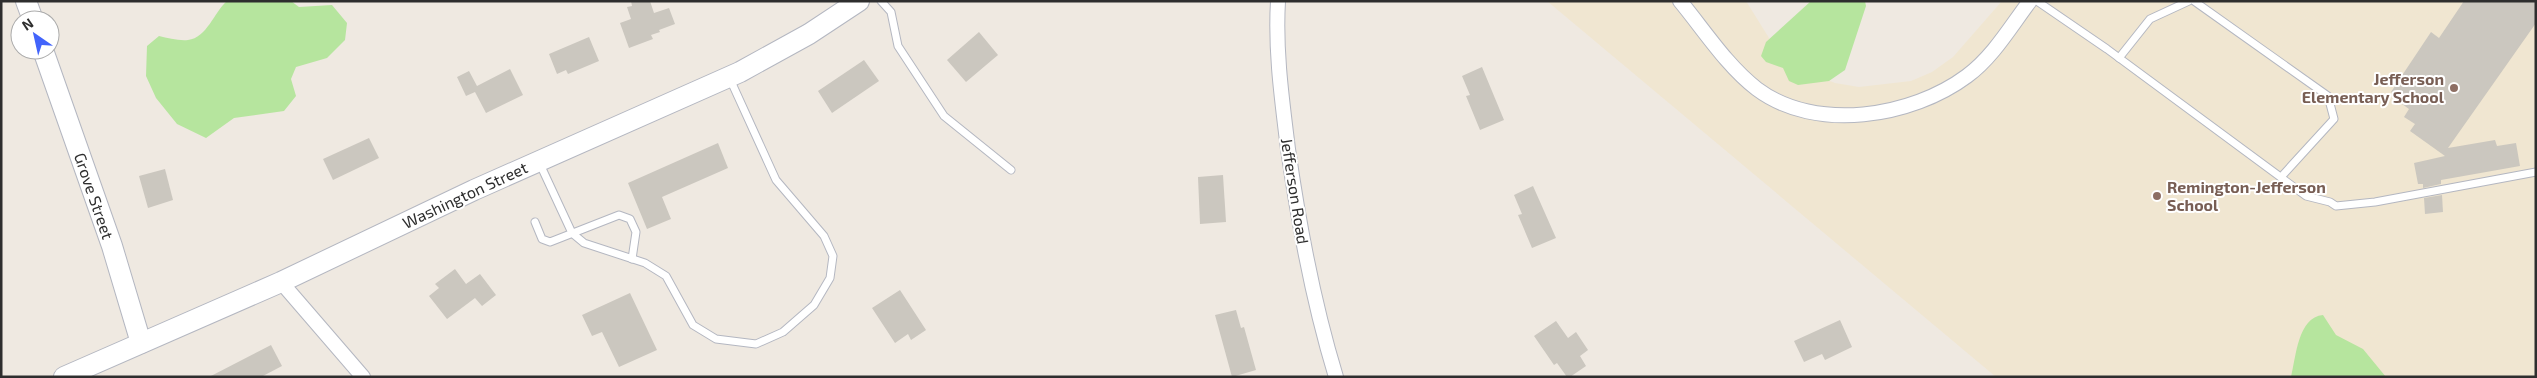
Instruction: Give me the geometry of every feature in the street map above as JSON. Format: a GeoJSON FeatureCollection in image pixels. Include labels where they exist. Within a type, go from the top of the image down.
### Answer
{"type":"FeatureCollection","features":[{"type":"Feature","properties":{"kind":"main road","name":"Washington Street"},"geometry":{"type":"LineString","coordinates":[[64,377],[281,282],[539,161],[728,77],[809,34],[859,1]]}},
{"type":"Feature","properties":{"kind":"main road","name":"Grove Street"},"geometry":{"type":"LineString","coordinates":[[47,60],[112,246],[141,343]]}},
{"type":"Feature","properties":{"kind":"street","name":"Jefferson Road"},"geometry":{"type":"LineString","coordinates":[[1278,1],[1280,91],[1298,219],[1322,332],[1336,377]]}},
{"type":"Feature","properties":{"kind":"street"},"geometry":{"type":"LineString","coordinates":[[1680,1],[1740,74],[1772,98],[1815,111],[1859,114],[1904,108],[1925,101],[1968,76],[1985,60],[2030,1]]}},
{"type":"Feature","properties":{"kind":"street"},"geometry":{"type":"LineString","coordinates":[[281,282],[363,377]]}},
{"type":"Feature","properties":{"kind":"lane"},"geometry":{"type":"LineString","coordinates":[[881,1],[891,12],[898,46],[944,116],[1011,170]]}},
{"type":"Feature","properties":{"kind":"lane"},"geometry":{"type":"LineString","coordinates":[[2037,1],[2119,58],[2306,196],[2330,202],[2336,206],[2375,202],[2536,172]]}},
{"type":"Feature","properties":{"kind":"lane"},"geometry":{"type":"LineString","coordinates":[[2119,58],[2150,19],[2189,1]]}},
{"type":"Feature","properties":{"kind":"lane"},"geometry":{"type":"LineString","coordinates":[[2194,1],[2328,96],[2334,119],[2282,177]]}},
{"type":"Feature","properties":{"kind":"lane"},"geometry":{"type":"LineString","coordinates":[[539,161],[572,233],[584,243],[645,263],[666,276],[693,325],[716,339],[756,344],[783,332],[814,305],[830,278],[833,256],[824,236],[776,180],[728,77]]}},
{"type":"Feature","properties":{"kind":"lane"},"geometry":{"type":"LineString","coordinates":[[535,222],[542,239],[550,242],[619,215],[630,219],[636,232],[632,259]]}},
{"type":"Feature","properties":{"kind":"shaded area","name":"Remington-Jefferson School"},"geometry":{"type":"Polygon","coordinates":[[[1547,1],[1746,1],[1774,46],[1809,73],[1835,83],[1859,87],[1911,81],[1932,72],[1953,57],[2002,1],[2536,1],[2536,377],[1996,377],[1547,1]]]}},
{"type":"Feature","properties":{"kind":"green space"},"geometry":{"type":"Polygon","coordinates":[[[227,1],[291,1],[299,7],[332,5],[347,23],[345,40],[327,58],[296,67],[291,79],[296,96],[284,111],[234,118],[206,138],[177,124],[156,98],[146,76],[147,46],[159,36],[181,40],[195,38],[205,30],[227,1]]]}},
{"type":"Feature","properties":{"kind":"green space"},"geometry":{"type":"Polygon","coordinates":[[[1811,1],[1865,1],[1866,6],[1845,70],[1829,81],[1798,85],[1789,81],[1783,68],[1766,62],[1761,56],[1766,42],[1811,1]]]}},
{"type":"Feature","properties":{"kind":"green space"},"geometry":{"type":"Polygon","coordinates":[[[2323,315],[2336,335],[2363,349],[2386,377],[2291,377],[2303,330],[2315,317],[2323,315]]]}},
{"type":"Feature","properties":{"kind":"building"},"geometry":{"type":"Polygon","coordinates":[[[631,1],[650,1],[654,13],[669,8],[675,24],[651,35],[653,39],[629,48],[620,23],[631,19],[627,7],[632,6],[631,1]]]}},
{"type":"Feature","properties":{"kind":"building"},"geometry":{"type":"Polygon","coordinates":[[[2464,1],[2536,1],[2536,23],[2448,148],[2495,140],[2497,146],[2516,143],[2520,166],[2441,180],[2441,184],[2423,188],[2423,184],[2418,184],[2414,163],[2445,156],[2410,131],[2415,124],[2404,117],[2409,109],[2395,99],[2397,96],[2391,92],[2431,32],[2439,38],[2464,1]]]}},
{"type":"Feature","properties":{"kind":"building"},"geometry":{"type":"Polygon","coordinates":[[[979,32],[998,55],[966,82],[947,60],[979,32]]]}},
{"type":"Feature","properties":{"kind":"building"},"geometry":{"type":"Polygon","coordinates":[[[589,37],[599,61],[568,74],[566,70],[557,74],[549,54],[589,37]]]}},
{"type":"Feature","properties":{"kind":"building"},"geometry":{"type":"Polygon","coordinates":[[[864,60],[879,81],[832,113],[818,91],[864,60]]]}},
{"type":"Feature","properties":{"kind":"building"},"geometry":{"type":"Polygon","coordinates":[[[1482,67],[1504,120],[1480,130],[1466,96],[1470,95],[1462,76],[1482,67]]]}},
{"type":"Feature","properties":{"kind":"building"},"geometry":{"type":"Polygon","coordinates":[[[510,69],[523,95],[486,113],[475,92],[466,96],[457,77],[469,71],[477,86],[510,69]]]}},
{"type":"Feature","properties":{"kind":"building"},"geometry":{"type":"Polygon","coordinates":[[[369,138],[379,158],[333,180],[323,159],[369,138]]]}},
{"type":"Feature","properties":{"kind":"building"},"geometry":{"type":"Polygon","coordinates":[[[718,143],[728,168],[662,197],[671,219],[647,229],[628,183],[718,143]]]}},
{"type":"Feature","properties":{"kind":"building"},"geometry":{"type":"Polygon","coordinates":[[[165,169],[173,200],[148,208],[139,176],[165,169]]]}},
{"type":"Feature","properties":{"kind":"building"},"geometry":{"type":"Polygon","coordinates":[[[1223,175],[1226,222],[1200,224],[1198,177],[1223,175]]]}},
{"type":"Feature","properties":{"kind":"building"},"geometry":{"type":"Polygon","coordinates":[[[1533,186],[1556,238],[1532,248],[1518,215],[1522,214],[1514,195],[1533,186]]]}},
{"type":"Feature","properties":{"kind":"building"},"geometry":{"type":"Polygon","coordinates":[[[2442,195],[2443,212],[2425,214],[2424,198],[2442,195]]]}},
{"type":"Feature","properties":{"kind":"building"},"geometry":{"type":"Polygon","coordinates":[[[455,269],[466,284],[480,274],[496,295],[482,306],[475,298],[447,319],[429,296],[439,288],[435,284],[455,269]]]}},
{"type":"Feature","properties":{"kind":"building"},"geometry":{"type":"Polygon","coordinates":[[[900,290],[926,330],[911,340],[908,334],[895,343],[872,308],[900,290]]]}},
{"type":"Feature","properties":{"kind":"building"},"geometry":{"type":"Polygon","coordinates":[[[630,293],[657,350],[619,367],[602,332],[592,336],[582,315],[630,293]]]}},
{"type":"Feature","properties":{"kind":"building"},"geometry":{"type":"Polygon","coordinates":[[[1236,310],[1241,328],[1244,327],[1256,370],[1232,377],[1215,315],[1236,310]]]}},
{"type":"Feature","properties":{"kind":"building"},"geometry":{"type":"Polygon","coordinates":[[[1840,320],[1852,347],[1825,360],[1822,354],[1804,362],[1794,341],[1840,320]]]}},
{"type":"Feature","properties":{"kind":"building"},"geometry":{"type":"Polygon","coordinates":[[[1556,321],[1568,338],[1576,332],[1588,350],[1580,356],[1586,366],[1570,377],[1567,377],[1557,363],[1554,365],[1534,336],[1556,321]]]}},
{"type":"Feature","properties":{"kind":"building"},"geometry":{"type":"Polygon","coordinates":[[[271,345],[282,366],[261,377],[209,377],[271,345]]]}},
{"type":"Feature","properties":{"kind":"place","name":"Jefferson Elementary School"},"geometry":{"type":"Point","coordinates":[2454,88]}},
{"type":"Feature","properties":{"kind":"place","name":"Remington-Jefferson School"},"geometry":{"type":"Point","coordinates":[2157,196]}}]}
